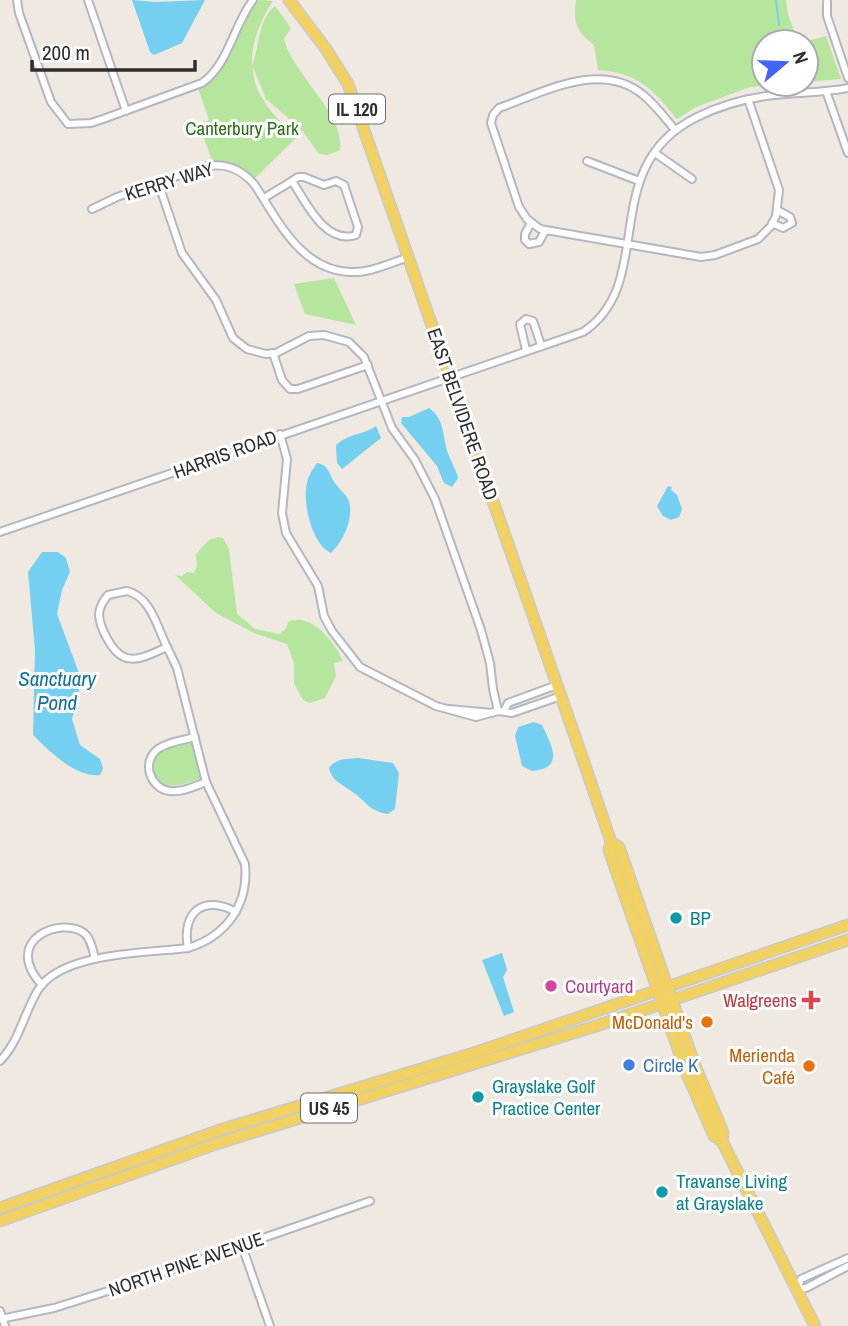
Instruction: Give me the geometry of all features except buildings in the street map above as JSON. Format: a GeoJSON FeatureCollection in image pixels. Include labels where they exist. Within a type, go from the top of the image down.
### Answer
{"type":"FeatureCollection","features":[{"type":"Feature","properties":{"kind":"main road","name":"EAST BELVIDERE ROAD"},"geometry":{"type":"LineString","coordinates":[[289,0],[326,49],[348,85],[611,842],[609,850],[662,988],[697,1100],[714,1136],[722,1142],[815,1326]]}},
{"type":"Feature","properties":{"kind":"main road","name":"US 45"},"geometry":{"type":"LineString","coordinates":[[0,1208],[223,1129],[477,1052],[848,925]]}},
{"type":"Feature","properties":{"kind":"main road","name":"US 45"},"geometry":{"type":"LineString","coordinates":[[0,1221],[253,1132],[599,1025],[848,940]]}},
{"type":"Feature","properties":{"kind":"street"},"geometry":{"type":"LineString","coordinates":[[17,0],[19,13],[51,102],[68,124],[90,123],[106,118],[194,88],[210,78],[253,0]]}},
{"type":"Feature","properties":{"kind":"street"},"geometry":{"type":"LineString","coordinates":[[89,0],[127,111]]}},
{"type":"Feature","properties":{"kind":"street"},"geometry":{"type":"LineString","coordinates":[[827,2],[827,16],[848,78]]}},
{"type":"Feature","properties":{"kind":"street"},"geometry":{"type":"LineString","coordinates":[[675,130],[643,94],[627,85],[608,80],[580,80],[499,108],[492,115],[491,127],[519,207],[531,223],[545,231],[687,256],[709,256],[750,243],[772,223],[777,210],[777,184],[748,99]]}},
{"type":"Feature","properties":{"kind":"street"},"geometry":{"type":"LineString","coordinates":[[626,246],[639,181],[655,153],[675,130],[699,116],[748,99],[848,88]]}},
{"type":"Feature","properties":{"kind":"street"},"geometry":{"type":"LineString","coordinates":[[826,91],[848,153]]}},
{"type":"Feature","properties":{"kind":"street"},"geometry":{"type":"LineString","coordinates":[[655,153],[692,179]]}},
{"type":"Feature","properties":{"kind":"street"},"geometry":{"type":"LineString","coordinates":[[587,161],[639,181]]}},
{"type":"Feature","properties":{"kind":"street","name":"KERRY WAY"},"geometry":{"type":"LineString","coordinates":[[92,209],[117,197],[203,167],[229,166],[247,175],[293,243],[308,258],[321,265],[350,272],[379,267],[409,257]]}},
{"type":"Feature","properties":{"kind":"street"},"geometry":{"type":"LineString","coordinates":[[264,198],[292,181],[304,177],[324,185],[337,181],[344,184],[358,227],[356,235],[349,237],[330,233],[292,181]]}},
{"type":"Feature","properties":{"kind":"street"},"geometry":{"type":"LineString","coordinates":[[158,183],[182,253],[216,300],[233,338],[252,351],[273,353],[303,338],[324,335],[349,342],[368,365],[393,428],[415,460],[435,499],[481,630],[498,711]]}},
{"type":"Feature","properties":{"kind":"street"},"geometry":{"type":"LineString","coordinates":[[772,223],[783,229],[792,223],[790,217],[777,210]]}},
{"type":"Feature","properties":{"kind":"street"},"geometry":{"type":"LineString","coordinates":[[531,223],[525,234],[525,240],[529,244],[539,242],[545,231]]}},
{"type":"Feature","properties":{"kind":"street","name":"HARRIS ROAD"},"geometry":{"type":"LineString","coordinates":[[0,532],[583,331],[608,308],[620,283],[626,246]]}},
{"type":"Feature","properties":{"kind":"street"},"geometry":{"type":"LineString","coordinates":[[526,350],[520,324],[526,319],[533,321],[541,345]]}},
{"type":"Feature","properties":{"kind":"street"},"geometry":{"type":"LineString","coordinates":[[273,353],[282,380],[290,389],[298,389],[368,365]]}},
{"type":"Feature","properties":{"kind":"street"},"geometry":{"type":"LineString","coordinates":[[280,435],[286,459],[282,513],[286,533],[318,586],[324,616],[332,631],[362,668],[436,706],[449,709],[512,713],[561,696]]}},
{"type":"Feature","properties":{"kind":"street"},"geometry":{"type":"LineString","coordinates":[[0,1061],[13,1045],[42,985],[61,969],[95,959],[188,948],[204,943],[222,930],[236,912],[245,888],[246,863],[206,782],[177,668],[167,647],[141,597],[121,590],[108,595],[99,613],[103,628],[116,651],[124,657],[137,658],[167,647]]}},
{"type":"Feature","properties":{"kind":"street"},"geometry":{"type":"LineString","coordinates":[[498,711],[508,704],[557,685]]}},
{"type":"Feature","properties":{"kind":"street"},"geometry":{"type":"LineString","coordinates":[[195,737],[159,748],[150,762],[149,774],[153,782],[165,791],[181,790],[206,782]]}},
{"type":"Feature","properties":{"kind":"street"},"geometry":{"type":"LineString","coordinates":[[188,948],[187,922],[196,911],[221,905],[236,912]]}},
{"type":"Feature","properties":{"kind":"street"},"geometry":{"type":"LineString","coordinates":[[42,985],[32,977],[21,961],[21,947],[30,935],[50,930],[79,930],[88,937],[95,959]]}},
{"type":"Feature","properties":{"kind":"street","name":"NORTH PINE AVENUE"},"geometry":{"type":"LineString","coordinates":[[1,1316],[54,1308],[370,1201]]}},
{"type":"Feature","properties":{"kind":"street"},"geometry":{"type":"LineString","coordinates":[[242,1246],[270,1326]]}},
{"type":"Feature","properties":{"kind":"street"},"geometry":{"type":"LineString","coordinates":[[797,1289],[802,1279],[848,1258]]}},
{"type":"Feature","properties":{"kind":"street"},"geometry":{"type":"LineString","coordinates":[[797,1289],[806,1288],[848,1266]]}},
{"type":"Feature","properties":{"kind":"street"},"geometry":{"type":"LineString","coordinates":[[1,1316],[5,1326]]}},
{"type":"Feature","properties":{"kind":"green space","name":"Canterbury Park"},"geometry":{"type":"Polygon","coordinates":[[[260,0],[273,1],[258,32],[252,65],[262,26],[275,6],[291,28],[284,39],[289,52],[327,108],[339,136],[340,150],[327,155],[319,154],[301,129],[266,99],[253,67],[261,97],[297,137],[255,178],[235,165],[212,161],[199,124],[209,120],[198,88],[217,72],[252,6],[260,0]]]}},
{"type":"Feature","properties":{"kind":"green space"},"geometry":{"type":"Polygon","coordinates":[[[576,0],[786,0],[793,28],[750,28],[750,87],[696,107],[677,119],[644,84],[624,75],[598,70],[594,45],[577,26],[576,0]]]}},
{"type":"Feature","properties":{"kind":"green space"},"geometry":{"type":"Polygon","coordinates":[[[826,36],[841,79],[820,81],[820,38],[826,36]]]}},
{"type":"Feature","properties":{"kind":"green space"},"geometry":{"type":"Polygon","coordinates":[[[334,278],[356,325],[305,314],[294,284],[334,278]]]}},
{"type":"Feature","properties":{"kind":"green space"},"geometry":{"type":"Polygon","coordinates":[[[223,538],[229,549],[237,614],[255,629],[279,634],[286,629],[288,622],[305,621],[321,630],[334,645],[343,661],[334,663],[336,676],[325,698],[310,703],[303,700],[294,683],[294,664],[287,644],[254,633],[216,613],[175,575],[194,573],[197,566],[196,554],[209,540],[223,538]]]}},
{"type":"Feature","properties":{"kind":"green space"},"geometry":{"type":"Polygon","coordinates":[[[191,740],[202,778],[172,786],[158,782],[153,767],[156,755],[166,748],[191,740]]]}},
{"type":"Feature","properties":{"kind":"water"},"geometry":{"type":"Polygon","coordinates":[[[132,0],[205,0],[182,43],[154,55],[150,52],[132,0]]]}},
{"type":"Feature","properties":{"kind":"water"},"geometry":{"type":"Polygon","coordinates":[[[429,408],[441,424],[458,478],[452,487],[444,483],[437,466],[401,423],[402,417],[409,417],[429,408]]]}},
{"type":"Feature","properties":{"kind":"water"},"geometry":{"type":"Polygon","coordinates":[[[376,426],[381,438],[342,469],[337,463],[336,445],[376,426]]]}},
{"type":"Feature","properties":{"kind":"water"},"geometry":{"type":"Polygon","coordinates":[[[317,463],[327,468],[349,501],[350,515],[346,529],[331,553],[319,541],[307,511],[307,483],[317,463]]]}},
{"type":"Feature","properties":{"kind":"water"},"geometry":{"type":"Polygon","coordinates":[[[668,486],[672,487],[671,490],[677,495],[682,509],[679,517],[671,520],[663,516],[657,506],[668,486]]]}},
{"type":"Feature","properties":{"kind":"water","name":"Sanctuary Pond"},"geometry":{"type":"Polygon","coordinates":[[[42,552],[58,552],[66,558],[70,572],[62,590],[57,614],[79,673],[79,694],[72,719],[80,745],[100,759],[103,768],[100,775],[91,775],[72,768],[33,735],[35,650],[28,572],[42,552]]]}},
{"type":"Feature","properties":{"kind":"water"},"geometry":{"type":"Polygon","coordinates":[[[534,722],[542,725],[553,755],[549,766],[532,771],[522,766],[515,736],[518,727],[534,722]]]}},
{"type":"Feature","properties":{"kind":"water"},"geometry":{"type":"Polygon","coordinates":[[[358,758],[393,763],[399,773],[395,809],[388,814],[373,809],[331,773],[329,768],[335,762],[358,758]]]}},
{"type":"Feature","properties":{"kind":"water"},"geometry":{"type":"Polygon","coordinates":[[[502,953],[507,970],[503,977],[514,1012],[504,1016],[482,960],[502,953]]]}},
{"type":"Feature","properties":{"kind":"waterway"},"geometry":{"type":"LineString","coordinates":[[776,0],[779,25]]}},
{"type":"Feature","properties":{"kind":"place","name":"BP"},"geometry":{"type":"Point","coordinates":[676,918]}},
{"type":"Feature","properties":{"kind":"place","name":"Courtyard"},"geometry":{"type":"Point","coordinates":[551,986]}},
{"type":"Feature","properties":{"kind":"place","name":"Walgreens"},"geometry":{"type":"Point","coordinates":[811,1000]}},
{"type":"Feature","properties":{"kind":"place","name":"McDonald's"},"geometry":{"type":"Point","coordinates":[707,1022]}},
{"type":"Feature","properties":{"kind":"place","name":"Circle K"},"geometry":{"type":"Point","coordinates":[629,1065]}},
{"type":"Feature","properties":{"kind":"place","name":"Merienda Café"},"geometry":{"type":"Point","coordinates":[809,1066]}},
{"type":"Feature","properties":{"kind":"place","name":"Grayslake Golf Practice Center"},"geometry":{"type":"Point","coordinates":[478,1097]}},
{"type":"Feature","properties":{"kind":"place","name":"Travanse Living at Grayslake"},"geometry":{"type":"Point","coordinates":[662,1192]}}]}
